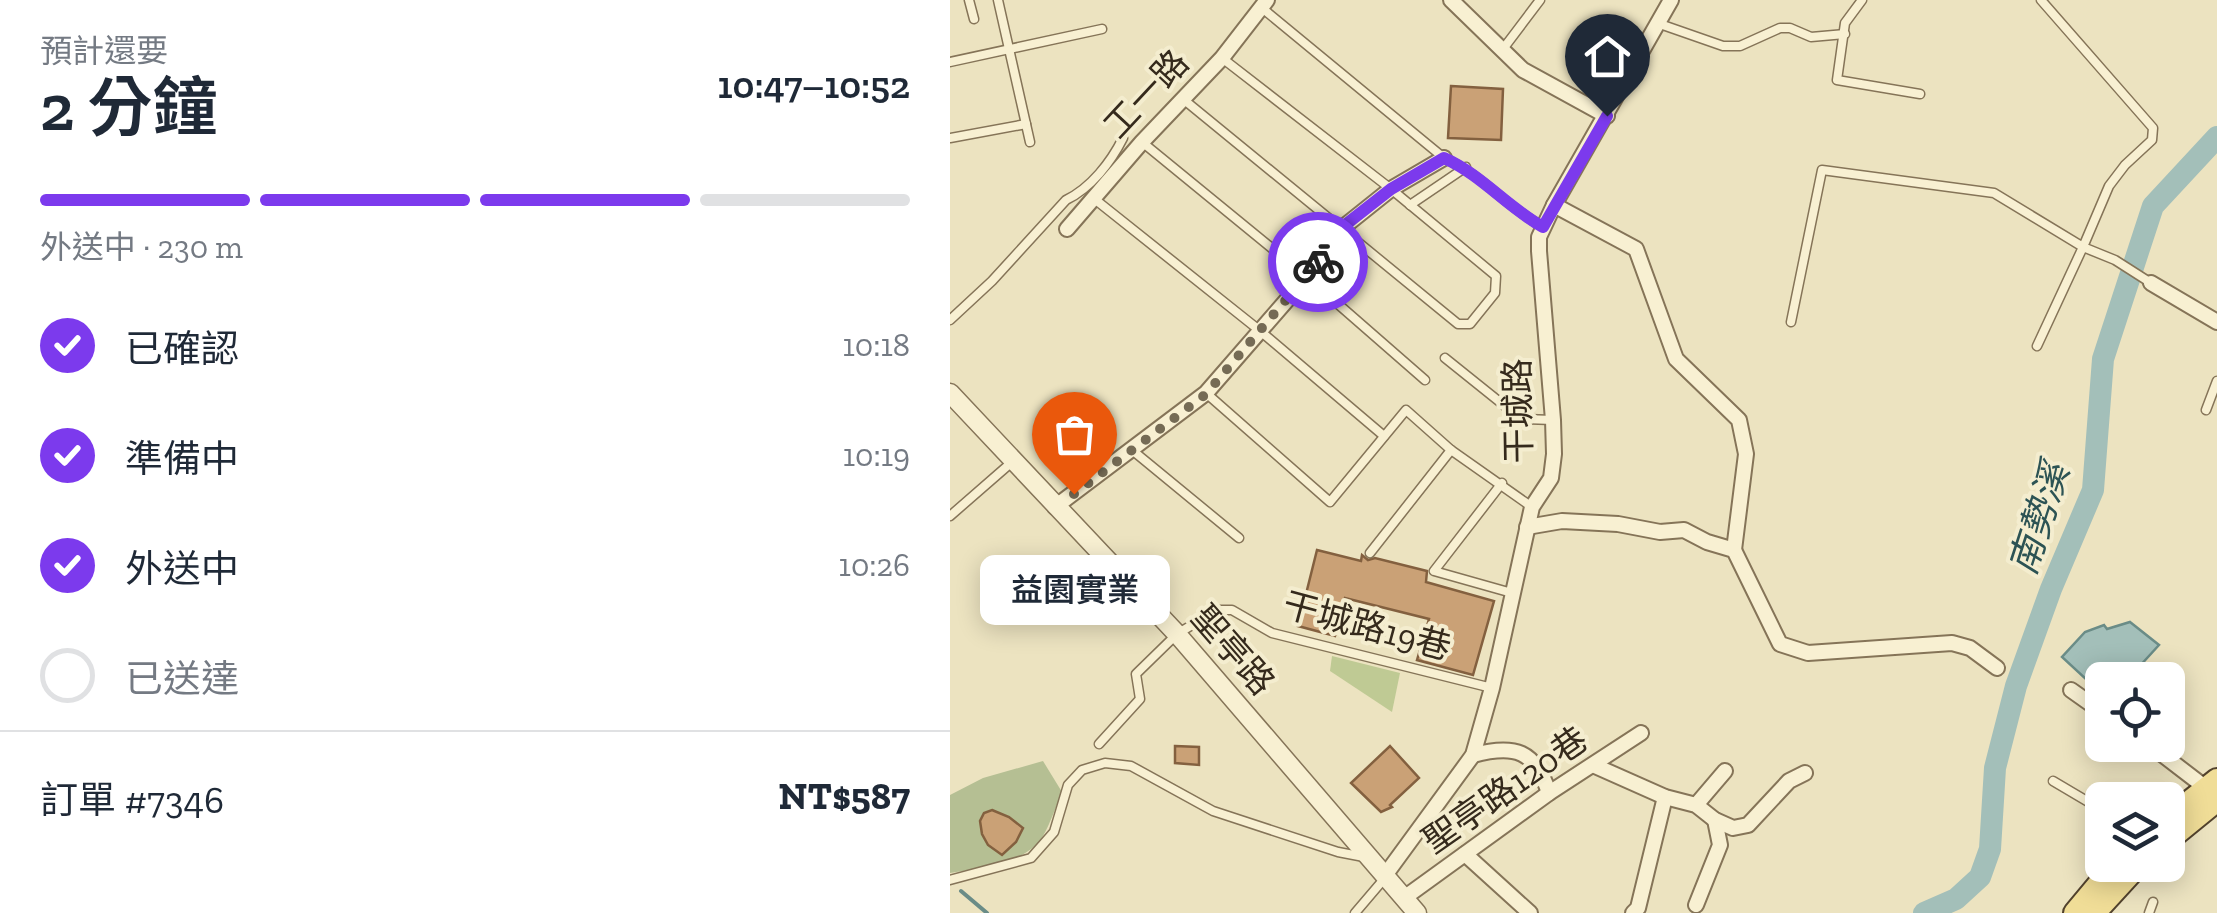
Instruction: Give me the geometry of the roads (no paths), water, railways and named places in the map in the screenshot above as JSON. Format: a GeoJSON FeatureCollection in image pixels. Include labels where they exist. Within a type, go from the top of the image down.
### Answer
{"type":"FeatureCollection","features":[{"type":"Feature","properties":{"kind":"main road"},"geometry":{"type":"LineString","coordinates":[[2185,808],[2214,789]]}},
{"type":"Feature","properties":{"kind":"main road"},"geometry":{"type":"LineString","coordinates":[[2185,821],[2214,789]]}},
{"type":"Feature","properties":{"kind":"main road"},"geometry":{"type":"LineString","coordinates":[[2075,913],[2101,882]]}},
{"type":"Feature","properties":{"kind":"main road"},"geometry":{"type":"LineString","coordinates":[[2094,913],[2122,882]]}},
{"type":"Feature","properties":{"kind":"street"},"geometry":{"type":"LineString","coordinates":[[1451,0],[1469,6],[1522,70],[1607,116]]}},
{"type":"Feature","properties":{"kind":"street","name":"干城路"},"geometry":{"type":"LineString","coordinates":[[1386,874],[1473,756],[1532,507],[1551,478],[1553,420],[1539,251],[1543,227],[1670,0]]}},
{"type":"Feature","properties":{"kind":"street","name":"工一路"},"geometry":{"type":"LineString","coordinates":[[1067,228],[1222,58],[1265,4]]}},
{"type":"Feature","properties":{"kind":"street"},"geometry":{"type":"LineString","coordinates":[[1055,506],[1206,394],[1307,277],[1340,229],[1391,189],[1444,158]]}},
{"type":"Feature","properties":{"kind":"street"},"geometry":{"type":"LineString","coordinates":[[1554,205],[1636,250],[1676,359],[1739,420],[1746,454],[1734,550],[1780,644],[1808,653],[1952,643],[1970,648],[1996,668]]}},
{"type":"Feature","properties":{"kind":"street"},"geometry":{"type":"LineString","coordinates":[[2151,283],[2217,322]]}},
{"type":"Feature","properties":{"kind":"street","name":"聖亭路"},"geometry":{"type":"LineString","coordinates":[[952,400],[1177,634],[1417,913]]}},
{"type":"Feature","properties":{"kind":"street"},"geometry":{"type":"LineString","coordinates":[[1527,527],[1562,522],[1618,524],[1660,532],[1684,530],[1734,550]]}},
{"type":"Feature","properties":{"kind":"street"},"geometry":{"type":"LineString","coordinates":[[2071,690],[2085,700]]}},
{"type":"Feature","properties":{"kind":"street","name":"聖亭路120巷"},"geometry":{"type":"LineString","coordinates":[[1404,898],[1641,733]]}},
{"type":"Feature","properties":{"kind":"street"},"geometry":{"type":"LineString","coordinates":[[1473,756],[1513,749],[1531,759],[1542,772],[1550,793]]}},
{"type":"Feature","properties":{"kind":"street"},"geometry":{"type":"LineString","coordinates":[[2175,762],[2214,789]]}},
{"type":"Feature","properties":{"kind":"street"},"geometry":{"type":"LineString","coordinates":[[1593,765],[1665,797],[1696,805],[1733,828],[1748,826],[1789,781],[1804,773]]}},
{"type":"Feature","properties":{"kind":"street"},"geometry":{"type":"LineString","coordinates":[[1696,805],[1725,772]]}},
{"type":"Feature","properties":{"kind":"street"},"geometry":{"type":"LineString","coordinates":[[1634,913],[1665,797]]}},
{"type":"Feature","properties":{"kind":"street"},"geometry":{"type":"LineString","coordinates":[[1696,905],[1720,845],[1716,820]]}},
{"type":"Feature","properties":{"kind":"street"},"geometry":{"type":"LineString","coordinates":[[1464,854],[1530,913]]}},
{"type":"Feature","properties":{"kind":"lane"},"geometry":{"type":"LineString","coordinates":[[969,0],[974,19]]}},
{"type":"Feature","properties":{"kind":"lane"},"geometry":{"type":"LineString","coordinates":[[998,0],[1030,142]]}},
{"type":"Feature","properties":{"kind":"lane"},"geometry":{"type":"LineString","coordinates":[[1504,49],[1540,0]]}},
{"type":"Feature","properties":{"kind":"lane"},"geometry":{"type":"LineString","coordinates":[[1862,0],[1846,23],[1837,80],[1920,94]]}},
{"type":"Feature","properties":{"kind":"lane"},"geometry":{"type":"LineString","coordinates":[[2037,346],[2108,186],[2152,140],[2153,128],[2041,0]]}},
{"type":"Feature","properties":{"kind":"lane"},"geometry":{"type":"LineString","coordinates":[[1265,4],[1444,158],[1466,168],[1543,227]]}},
{"type":"Feature","properties":{"kind":"lane"},"geometry":{"type":"LineString","coordinates":[[1657,22],[1723,46],[1740,46],[1780,28],[1811,37],[1844,34]]}},
{"type":"Feature","properties":{"kind":"lane"},"geometry":{"type":"LineString","coordinates":[[950,62],[1102,29]]}},
{"type":"Feature","properties":{"kind":"lane"},"geometry":{"type":"LineString","coordinates":[[1183,99],[1458,324],[1470,324],[1496,294],[1496,276],[1222,58]]}},
{"type":"Feature","properties":{"kind":"lane"},"geometry":{"type":"LineString","coordinates":[[950,138],[1026,124]]}},
{"type":"Feature","properties":{"kind":"lane"},"geometry":{"type":"LineString","coordinates":[[950,320],[992,281],[1066,200],[1079,193],[1113,157],[1123,138]]}},
{"type":"Feature","properties":{"kind":"lane"},"geometry":{"type":"LineString","coordinates":[[1142,142],[1307,277],[1424,380]]}},
{"type":"Feature","properties":{"kind":"lane"},"geometry":{"type":"LineString","coordinates":[[1410,205],[1466,168]]}},
{"type":"Feature","properties":{"kind":"lane"},"geometry":{"type":"LineString","coordinates":[[1791,322],[1822,170],[1994,194],[2151,283]]}},
{"type":"Feature","properties":{"kind":"lane"},"geometry":{"type":"LineString","coordinates":[[1092,197],[1260,330],[1384,436]]}},
{"type":"Feature","properties":{"kind":"lane"},"geometry":{"type":"LineString","coordinates":[[1445,358],[1521,419],[1553,420]]}},
{"type":"Feature","properties":{"kind":"lane"},"geometry":{"type":"LineString","coordinates":[[2206,410],[2217,381]]}},
{"type":"Feature","properties":{"kind":"lane"},"geometry":{"type":"LineString","coordinates":[[1206,394],[1330,502],[1406,410],[1450,450],[1532,507]]}},
{"type":"Feature","properties":{"kind":"lane"},"geometry":{"type":"LineString","coordinates":[[1132,450],[1239,538]]}},
{"type":"Feature","properties":{"kind":"lane"},"geometry":{"type":"LineString","coordinates":[[1370,553],[1450,450]]}},
{"type":"Feature","properties":{"kind":"lane"},"geometry":{"type":"LineString","coordinates":[[950,516],[1012,462]]}},
{"type":"Feature","properties":{"kind":"lane"},"geometry":{"type":"LineString","coordinates":[[1502,484],[1434,571],[1512,593]]}},
{"type":"Feature","properties":{"kind":"lane","name":"干城路19巷"},"geometry":{"type":"LineString","coordinates":[[1177,634],[1217,610],[1232,610],[1272,633],[1492,688]]}},
{"type":"Feature","properties":{"kind":"lane"},"geometry":{"type":"LineString","coordinates":[[1099,744],[1140,699],[1136,674],[1177,634]]}},
{"type":"Feature","properties":{"kind":"lane"},"geometry":{"type":"LineString","coordinates":[[950,880],[1031,858],[1054,832],[1068,785],[1082,770],[1105,763],[1131,766],[1213,812],[1367,858]]}},
{"type":"Feature","properties":{"kind":"lane"},"geometry":{"type":"LineString","coordinates":[[2052,781],[2085,800]]}},
{"type":"Feature","properties":{"kind":"lane"},"geometry":{"type":"LineString","coordinates":[[1354,913],[1386,874]]}},
{"type":"Feature","properties":{"kind":"lane"},"geometry":{"type":"LineString","coordinates":[[2149,913],[2153,902]]}},
{"type":"Feature","properties":{"kind":"water"},"geometry":{"type":"Polygon","coordinates":[[[2130,622],[2159,645],[2143,662],[2085,662],[2085,678],[2062,657],[2085,632],[2104,625],[2107,629],[2130,622]]]}},
{"type":"Feature","properties":{"kind":"waterway","name":"南勢溪"},"geometry":{"type":"LineString","coordinates":[[1924,913],[1956,899],[1980,877],[1990,849],[1995,768],[2016,686],[2093,490],[2103,359],[2153,206],[2217,137]]}},
{"type":"Feature","properties":{"kind":"waterway"},"geometry":{"type":"LineString","coordinates":[[961,891],[987,913]]}},
{"type":"Feature","properties":{"kind":"place","name":"益園實業"},"geometry":{"type":"Point","coordinates":[1074,494]}}]}
